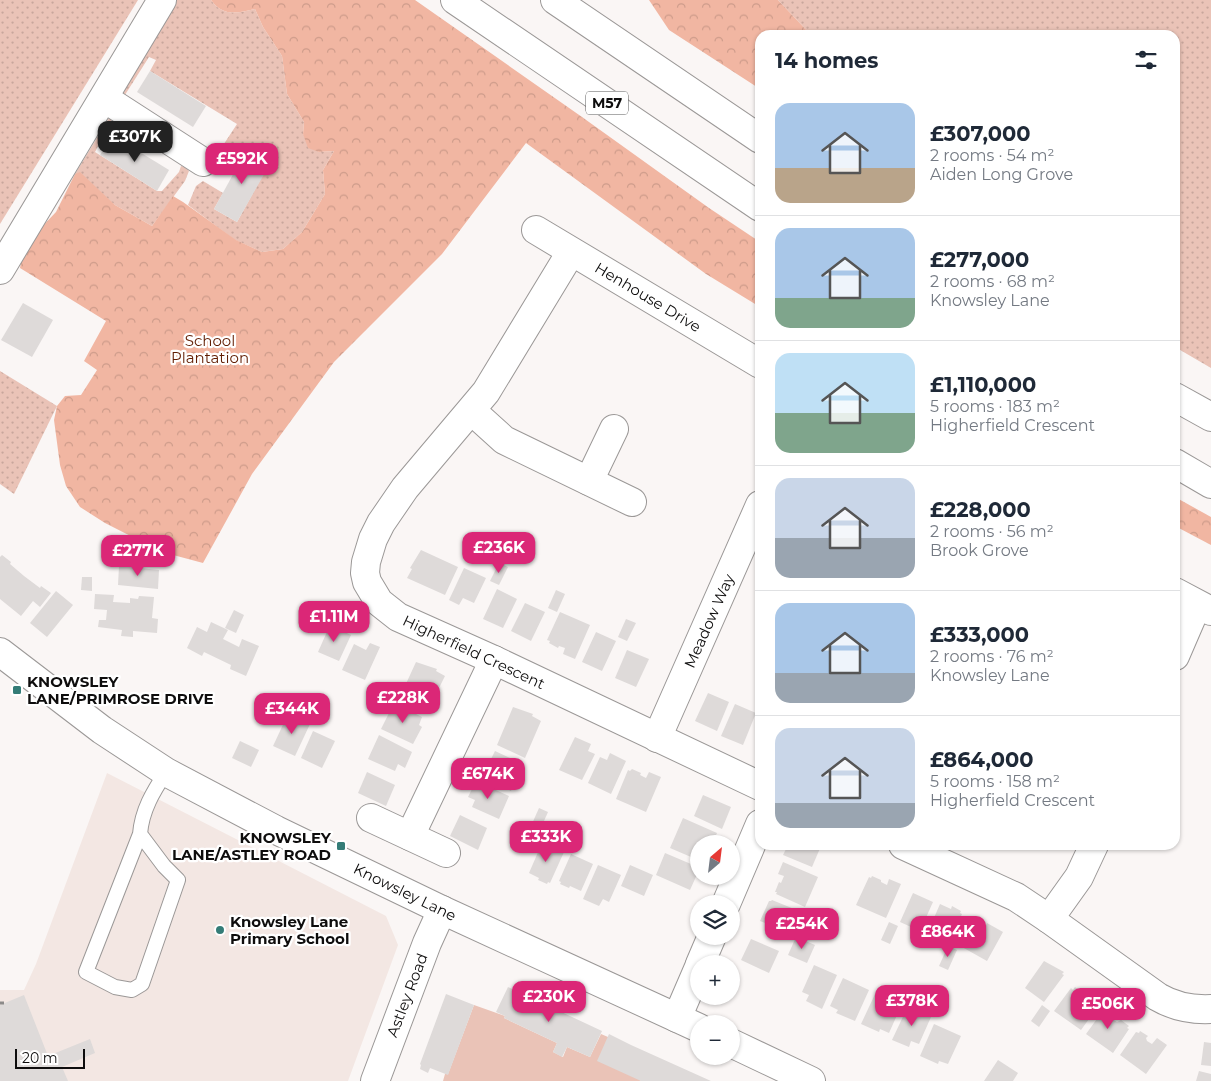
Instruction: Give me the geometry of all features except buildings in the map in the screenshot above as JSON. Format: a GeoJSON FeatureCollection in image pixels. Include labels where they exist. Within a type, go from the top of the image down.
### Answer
{"type":"FeatureCollection","features":[{"type":"Feature","properties":{"kind":"main road"},"geometry":{"type":"LineString","coordinates":[[0,270],[162,0]]}},
{"type":"Feature","properties":{"kind":"main road","name":"M57"},"geometry":{"type":"LineString","coordinates":[[455,0],[755,204]]}},
{"type":"Feature","properties":{"kind":"main road"},"geometry":{"type":"LineString","coordinates":[[555,0],[755,136]]}},
{"type":"Feature","properties":{"kind":"main road"},"geometry":{"type":"LineString","coordinates":[[104,98],[203,162]]}},
{"type":"Feature","properties":{"kind":"main road","name":"Henhouse Drive"},"geometry":{"type":"LineString","coordinates":[[536,230],[755,361]]}},
{"type":"Feature","properties":{"kind":"main road","name":"Higherfield Crescent"},"geometry":{"type":"LineString","coordinates":[[571,252],[486,392],[472,411],[405,488],[392,507],[373,539],[366,562],[367,582],[379,602],[398,617],[494,660],[755,784]]}},
{"type":"Feature","properties":{"kind":"main road"},"geometry":{"type":"LineString","coordinates":[[1180,400],[1211,417]]}},
{"type":"Feature","properties":{"kind":"main road"},"geometry":{"type":"LineString","coordinates":[[472,411],[504,440],[632,502]]}},
{"type":"Feature","properties":{"kind":"main road"},"geometry":{"type":"LineString","coordinates":[[590,480],[614,429]]}},
{"type":"Feature","properties":{"kind":"main road"},"geometry":{"type":"LineString","coordinates":[[1180,466],[1211,484]]}},
{"type":"Feature","properties":{"kind":"main road","name":"Meadow Way"},"geometry":{"type":"LineString","coordinates":[[657,738],[755,516]]}},
{"type":"Feature","properties":{"kind":"main road"},"geometry":{"type":"LineString","coordinates":[[1180,642],[1194,602]]}},
{"type":"Feature","properties":{"kind":"main road","name":"Knowsley Lane"},"geometry":{"type":"LineString","coordinates":[[0,652],[102,730],[166,772],[276,830],[442,910],[688,1023]]}},
{"type":"Feature","properties":{"kind":"main road"},"geometry":{"type":"LineString","coordinates":[[410,836],[494,660]]}},
{"type":"Feature","properties":{"kind":"main road"},"geometry":{"type":"LineString","coordinates":[[371,818],[446,853]]}},
{"type":"Feature","properties":{"kind":"main road"},"geometry":{"type":"LineString","coordinates":[[730,895],[755,836]]}},
{"type":"Feature","properties":{"kind":"main road"},"geometry":{"type":"LineString","coordinates":[[914,850],[1016,897],[1049,918],[1170,1004],[1182,1008],[1211,1009]]}},
{"type":"Feature","properties":{"kind":"main road"},"geometry":{"type":"LineString","coordinates":[[1049,918],[1079,877],[1092,850]]}},
{"type":"Feature","properties":{"kind":"main road","name":"Astley Road"},"geometry":{"type":"LineString","coordinates":[[375,1081],[427,943],[442,910]]}},
{"type":"Feature","properties":{"kind":"main road"},"geometry":{"type":"LineString","coordinates":[[688,1023],[692,1005]]}},
{"type":"Feature","properties":{"kind":"main road"},"geometry":{"type":"LineString","coordinates":[[740,1047],[811,1081]]}},
{"type":"Feature","properties":{"kind":"lane"},"geometry":{"type":"LineString","coordinates":[[140,834],[164,866],[178,880],[142,984],[132,990],[115,987],[86,972],[140,834],[141,820],[150,796],[166,772]]}},
{"type":"Feature","properties":{"kind":"shaded area"},"geometry":{"type":"Polygon","coordinates":[[[0,0],[138,0],[0,224],[0,0]]]}},
{"type":"Feature","properties":{"kind":"shaded area"},"geometry":{"type":"Polygon","coordinates":[[[177,0],[211,0],[220,9],[231,12],[255,9],[263,27],[282,56],[287,94],[304,122],[303,134],[319,152],[334,151],[323,170],[325,194],[302,232],[283,249],[262,252],[235,240],[188,205],[196,186],[203,181],[223,193],[214,209],[237,222],[270,162],[239,164],[218,153],[237,124],[150,71],[156,60],[149,57],[123,98],[120,96],[177,0]]]}},
{"type":"Feature","properties":{"kind":"shaded area"},"geometry":{"type":"Polygon","coordinates":[[[778,0],[1211,0],[1211,368],[1180,350],[1180,30],[806,30],[778,0]]]}},
{"type":"Feature","properties":{"kind":"shaded area"},"geometry":{"type":"Polygon","coordinates":[[[111,115],[113,117],[95,152],[157,191],[162,191],[179,172],[181,166],[189,171],[185,181],[152,226],[115,205],[75,174],[111,115]]]}},
{"type":"Feature","properties":{"kind":"shaded area"},"geometry":{"type":"Polygon","coordinates":[[[0,371],[57,406],[14,494],[0,484],[0,371]]]}},
{"type":"Feature","properties":{"kind":"shaded area","name":"Knowsley Lane Primary School"},"geometry":{"type":"Polygon","coordinates":[[[107,773],[386,916],[398,945],[348,1081],[0,1081],[0,990],[24,990],[36,964],[107,773]]]}},
{"type":"Feature","properties":{"kind":"shaded area"},"geometry":{"type":"Polygon","coordinates":[[[474,1005],[505,1016],[504,1018],[557,1043],[553,1052],[563,1057],[567,1047],[590,1057],[601,1034],[608,1037],[641,1081],[443,1081],[445,1074],[448,1074],[474,1005]]]}},
{"type":"Feature","properties":{"kind":"green space","name":"School Plantation"},"geometry":{"type":"Polygon","coordinates":[[[211,0],[415,0],[755,239],[755,304],[706,274],[526,143],[442,254],[334,362],[252,474],[203,563],[162,552],[105,523],[80,507],[66,486],[60,465],[54,420],[57,406],[65,396],[81,395],[97,370],[84,361],[106,321],[20,268],[23,252],[35,234],[56,212],[75,174],[80,172],[115,205],[152,226],[173,196],[236,240],[262,252],[283,249],[302,232],[325,194],[323,170],[334,151],[319,152],[308,148],[303,134],[304,122],[287,94],[282,56],[263,27],[255,9],[231,12],[220,9],[211,0]]]}},
{"type":"Feature","properties":{"kind":"green space"},"geometry":{"type":"Polygon","coordinates":[[[649,0],[778,0],[806,30],[755,30],[755,86],[669,30],[649,0]]]}},
{"type":"Feature","properties":{"kind":"green space"},"geometry":{"type":"Polygon","coordinates":[[[1180,500],[1211,517],[1211,545],[1180,529],[1180,500]]]}},
{"type":"Feature","properties":{"kind":"place","name":"KNOWSLEY LANE/PRIMROSE DRIVE"},"geometry":{"type":"Point","coordinates":[17,690]}},
{"type":"Feature","properties":{"kind":"place","name":"KNOWSLEY LANE/ASTLEY ROAD"},"geometry":{"type":"Point","coordinates":[341,846]}},
{"type":"Feature","properties":{"kind":"place","name":"Knowsley Lane Primary School"},"geometry":{"type":"Point","coordinates":[220,930]}}]}
